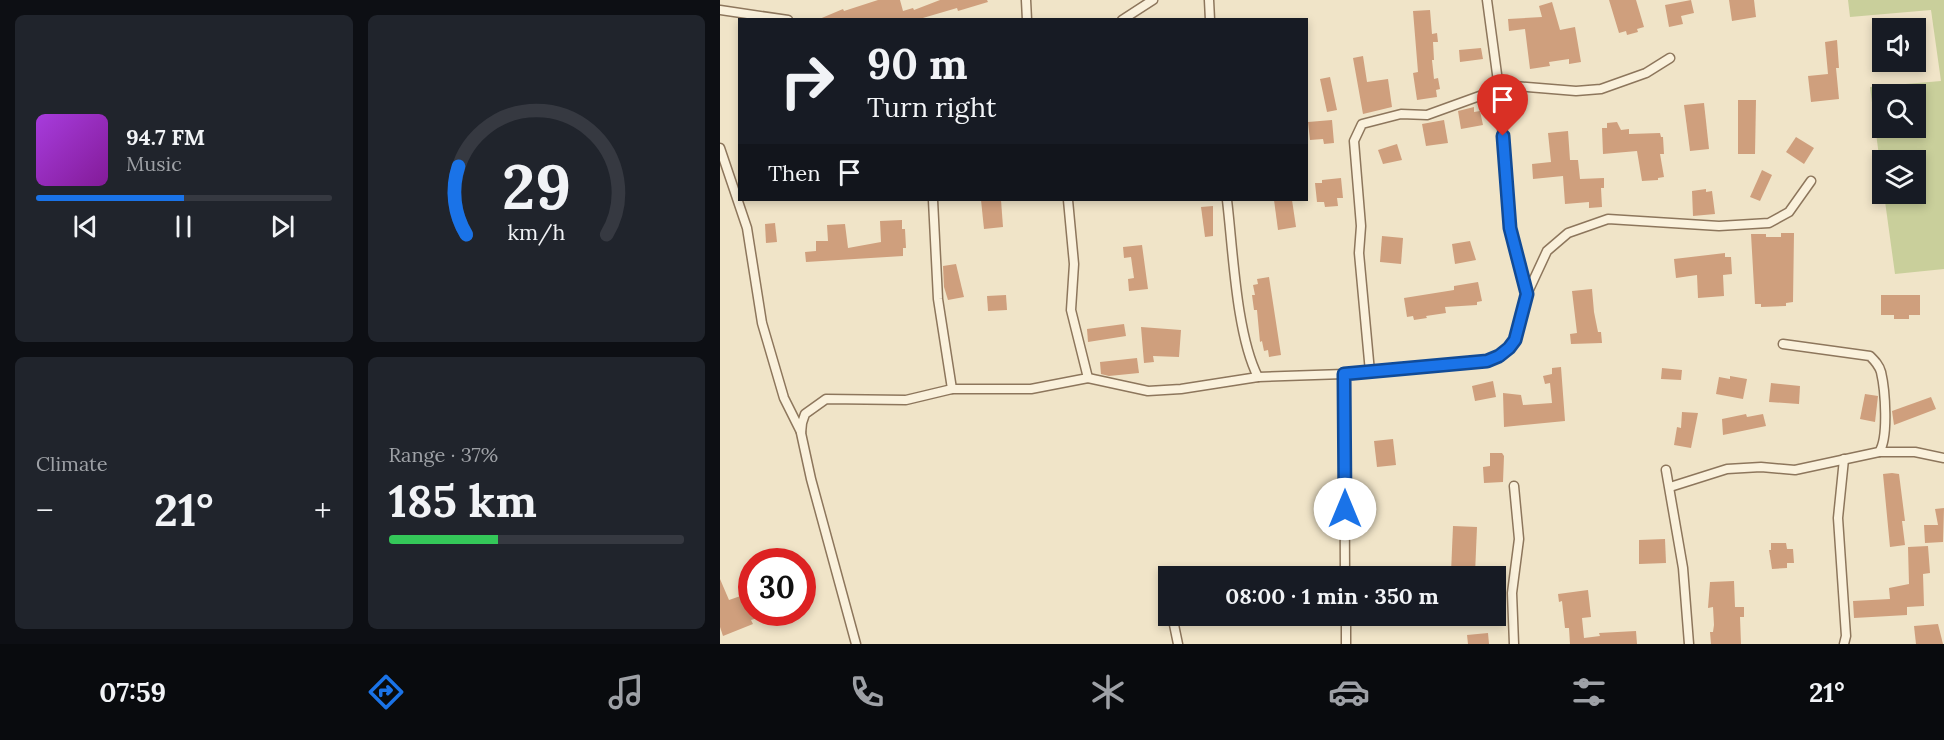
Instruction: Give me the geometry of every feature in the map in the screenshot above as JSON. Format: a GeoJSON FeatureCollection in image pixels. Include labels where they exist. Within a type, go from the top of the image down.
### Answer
{"type":"FeatureCollection","features":[{"type":"Feature","properties":{"kind":"street"},"geometry":{"type":"LineString","coordinates":[[1026,0],[1027,18]]}},
{"type":"Feature","properties":{"kind":"street"},"geometry":{"type":"LineString","coordinates":[[1125,18],[1152,0]]}},
{"type":"Feature","properties":{"kind":"street"},"geometry":{"type":"LineString","coordinates":[[1209,0],[1210,18]]}},
{"type":"Feature","properties":{"kind":"street"},"geometry":{"type":"LineString","coordinates":[[1487,0],[1499,89],[1510,228],[1527,294]]}},
{"type":"Feature","properties":{"kind":"street"},"geometry":{"type":"LineString","coordinates":[[720,10],[774,18]]}},
{"type":"Feature","properties":{"kind":"street"},"geometry":{"type":"LineString","coordinates":[[1370,372],[1359,253],[1361,226],[1354,141],[1362,124],[1401,114],[1434,113],[1499,89],[1514,87],[1576,91],[1601,89],[1646,73],[1670,58]]}},
{"type":"Feature","properties":{"kind":"street"},"geometry":{"type":"LineString","coordinates":[[720,148],[747,228],[762,323],[784,398],[801,433],[811,479],[856,644]]}},
{"type":"Feature","properties":{"kind":"street"},"geometry":{"type":"LineString","coordinates":[[801,433],[806,414],[826,399],[906,400],[952,389],[1031,389],[1088,378],[1148,391],[1181,389],[1258,377],[1344,374],[1487,361],[1499,356],[1515,340],[1527,294],[1547,252],[1568,233],[1608,219],[1719,226],[1769,223],[1789,212],[1810,181]]}},
{"type":"Feature","properties":{"kind":"street"},"geometry":{"type":"LineString","coordinates":[[933,201],[938,299],[952,389]]}},
{"type":"Feature","properties":{"kind":"street"},"geometry":{"type":"LineString","coordinates":[[1068,201],[1074,264],[1071,310],[1088,378]]}},
{"type":"Feature","properties":{"kind":"street"},"geometry":{"type":"LineString","coordinates":[[1227,201],[1240,309],[1250,362],[1258,377]]}},
{"type":"Feature","properties":{"kind":"street"},"geometry":{"type":"LineString","coordinates":[[1783,344],[1870,356],[1877,362],[1881,370],[1885,405],[1883,446],[1878,452]]}},
{"type":"Feature","properties":{"kind":"street"},"geometry":{"type":"LineString","coordinates":[[1344,374],[1345,566]]}},
{"type":"Feature","properties":{"kind":"street"},"geometry":{"type":"LineString","coordinates":[[1670,487],[1727,469],[1761,467],[1795,470],[1878,452],[1915,452],[1944,458]]}},
{"type":"Feature","properties":{"kind":"street"},"geometry":{"type":"LineString","coordinates":[[1844,459],[1838,518],[1846,636],[1844,644]]}},
{"type":"Feature","properties":{"kind":"street"},"geometry":{"type":"LineString","coordinates":[[1666,470],[1683,568],[1689,644]]}},
{"type":"Feature","properties":{"kind":"street"},"geometry":{"type":"LineString","coordinates":[[1514,486],[1519,539],[1512,594],[1514,644]]}},
{"type":"Feature","properties":{"kind":"street"},"geometry":{"type":"LineString","coordinates":[[1174,626],[1178,644]]}},
{"type":"Feature","properties":{"kind":"street"},"geometry":{"type":"LineString","coordinates":[[1346,626],[1346,644]]}},
{"type":"Feature","properties":{"kind":"green space"},"geometry":{"type":"Polygon","coordinates":[[[1848,0],[1944,0],[1944,269],[1895,274],[1885,204],[1926,204],[1926,150],[1878,150],[1877,138],[1926,138],[1926,84],[1906,84],[1941,81],[1931,10],[1850,17],[1848,0]]]}},
{"type":"Feature","properties":{"kind":"building"},"geometry":{"type":"Polygon","coordinates":[[[878,0],[900,0],[903,11],[913,8],[914,10],[940,0],[987,0],[988,2],[923,18],[822,18],[843,9],[844,11],[878,0]]]}},
{"type":"Feature","properties":{"kind":"building"},"geometry":{"type":"Polygon","coordinates":[[[1609,0],[1636,0],[1644,27],[1637,29],[1638,32],[1627,35],[1626,31],[1619,33],[1609,0]]]}},
{"type":"Feature","properties":{"kind":"building"},"geometry":{"type":"Polygon","coordinates":[[[1691,0],[1694,13],[1681,16],[1683,24],[1669,27],[1665,5],[1691,0]]]}},
{"type":"Feature","properties":{"kind":"building"},"geometry":{"type":"Polygon","coordinates":[[[1729,0],[1754,0],[1756,17],[1732,21],[1729,0]]]}},
{"type":"Feature","properties":{"kind":"building"},"geometry":{"type":"Polygon","coordinates":[[[1552,2],[1560,30],[1575,27],[1581,62],[1569,64],[1569,59],[1549,62],[1550,66],[1530,69],[1525,29],[1509,31],[1508,19],[1542,17],[1539,6],[1552,2]]]}},
{"type":"Feature","properties":{"kind":"building"},"geometry":{"type":"Polygon","coordinates":[[[1430,10],[1432,34],[1437,33],[1438,42],[1433,42],[1434,79],[1438,78],[1440,89],[1436,90],[1437,97],[1417,100],[1413,73],[1418,72],[1413,11],[1430,10]]]}},
{"type":"Feature","properties":{"kind":"building"},"geometry":{"type":"Polygon","coordinates":[[[1837,40],[1839,68],[1836,68],[1839,99],[1811,102],[1808,76],[1828,74],[1825,42],[1837,40]]]}},
{"type":"Feature","properties":{"kind":"building"},"geometry":{"type":"Polygon","coordinates":[[[1481,48],[1483,59],[1460,62],[1459,50],[1481,48]]]}},
{"type":"Feature","properties":{"kind":"building"},"geometry":{"type":"Polygon","coordinates":[[[1363,56],[1367,82],[1388,79],[1392,107],[1363,114],[1353,58],[1363,56]]]}},
{"type":"Feature","properties":{"kind":"building"},"geometry":{"type":"Polygon","coordinates":[[[1330,77],[1337,110],[1327,112],[1320,79],[1330,77]]]}},
{"type":"Feature","properties":{"kind":"building"},"geometry":{"type":"Polygon","coordinates":[[[1738,100],[1756,100],[1755,154],[1738,154],[1738,100]]]}},
{"type":"Feature","properties":{"kind":"building"},"geometry":{"type":"Polygon","coordinates":[[[1704,103],[1709,149],[1690,151],[1684,105],[1704,103]]]}},
{"type":"Feature","properties":{"kind":"building"},"geometry":{"type":"Polygon","coordinates":[[[1474,107],[1474,112],[1480,111],[1483,125],[1461,129],[1458,111],[1474,107]]]}},
{"type":"Feature","properties":{"kind":"building"},"geometry":{"type":"Polygon","coordinates":[[[1332,120],[1334,143],[1324,144],[1323,139],[1310,140],[1308,122],[1332,120]]]}},
{"type":"Feature","properties":{"kind":"building"},"geometry":{"type":"Polygon","coordinates":[[[1444,120],[1448,143],[1426,146],[1422,124],[1444,120]]]}},
{"type":"Feature","properties":{"kind":"building"},"geometry":{"type":"Polygon","coordinates":[[[1617,122],[1621,130],[1629,129],[1629,134],[1660,133],[1663,137],[1664,154],[1660,154],[1664,177],[1658,180],[1642,181],[1637,151],[1603,154],[1602,128],[1607,128],[1607,123],[1617,122]]]}},
{"type":"Feature","properties":{"kind":"building"},"geometry":{"type":"Polygon","coordinates":[[[1568,131],[1570,160],[1578,160],[1580,179],[1604,178],[1604,188],[1601,188],[1602,207],[1589,208],[1589,202],[1565,204],[1563,176],[1533,179],[1532,164],[1551,162],[1548,133],[1568,131]]]}},
{"type":"Feature","properties":{"kind":"building"},"geometry":{"type":"Polygon","coordinates":[[[1796,137],[1814,148],[1804,164],[1786,152],[1796,137]]]}},
{"type":"Feature","properties":{"kind":"building"},"geometry":{"type":"Polygon","coordinates":[[[1397,144],[1402,160],[1383,164],[1378,150],[1397,144]]]}},
{"type":"Feature","properties":{"kind":"building"},"geometry":{"type":"Polygon","coordinates":[[[1762,170],[1772,175],[1760,201],[1750,197],[1762,170]]]}},
{"type":"Feature","properties":{"kind":"building"},"geometry":{"type":"Polygon","coordinates":[[[1341,178],[1343,198],[1337,198],[1338,206],[1325,207],[1324,202],[1317,202],[1315,183],[1341,178]]]}},
{"type":"Feature","properties":{"kind":"building"},"geometry":{"type":"Polygon","coordinates":[[[1706,189],[1706,192],[1712,191],[1715,214],[1693,216],[1692,191],[1706,189]]]}},
{"type":"Feature","properties":{"kind":"building"},"geometry":{"type":"Polygon","coordinates":[[[981,201],[1001,201],[1003,227],[984,229],[981,201]]]}},
{"type":"Feature","properties":{"kind":"building"},"geometry":{"type":"Polygon","coordinates":[[[1274,201],[1292,201],[1296,227],[1278,230],[1274,201]]]}},
{"type":"Feature","properties":{"kind":"building"},"geometry":{"type":"Polygon","coordinates":[[[1213,206],[1213,236],[1205,237],[1201,207],[1213,206]]]}},
{"type":"Feature","properties":{"kind":"building"},"geometry":{"type":"Polygon","coordinates":[[[902,220],[906,248],[903,248],[903,256],[806,262],[805,252],[816,251],[816,241],[828,241],[827,225],[845,224],[848,248],[881,242],[880,221],[902,220]]]}},
{"type":"Feature","properties":{"kind":"building"},"geometry":{"type":"Polygon","coordinates":[[[775,223],[777,242],[766,243],[765,224],[775,223]]]}},
{"type":"Feature","properties":{"kind":"building"},"geometry":{"type":"Polygon","coordinates":[[[1781,233],[1794,233],[1793,302],[1786,303],[1786,306],[1761,307],[1761,304],[1755,304],[1751,234],[1781,237],[1781,233]]]}},
{"type":"Feature","properties":{"kind":"building"},"geometry":{"type":"Polygon","coordinates":[[[1382,236],[1403,238],[1401,264],[1380,262],[1382,236]]]}},
{"type":"Feature","properties":{"kind":"building"},"geometry":{"type":"Polygon","coordinates":[[[1470,241],[1476,260],[1455,264],[1452,244],[1470,241]]]}},
{"type":"Feature","properties":{"kind":"building"},"geometry":{"type":"Polygon","coordinates":[[[1142,245],[1148,289],[1129,291],[1128,279],[1134,278],[1131,257],[1124,258],[1123,247],[1142,245]]]}},
{"type":"Feature","properties":{"kind":"building"},"geometry":{"type":"Polygon","coordinates":[[[1725,253],[1725,257],[1731,257],[1732,274],[1723,275],[1724,296],[1698,298],[1697,275],[1676,278],[1674,259],[1725,253]]]}},
{"type":"Feature","properties":{"kind":"building"},"geometry":{"type":"Polygon","coordinates":[[[956,264],[964,297],[948,300],[944,287],[943,266],[956,264]]]}},
{"type":"Feature","properties":{"kind":"building"},"geometry":{"type":"Polygon","coordinates":[[[1269,277],[1281,355],[1269,357],[1268,350],[1264,351],[1262,341],[1260,342],[1257,310],[1254,310],[1252,295],[1255,295],[1253,285],[1258,284],[1257,279],[1269,277]]]}},
{"type":"Feature","properties":{"kind":"building"},"geometry":{"type":"Polygon","coordinates":[[[1478,282],[1482,301],[1477,302],[1477,305],[1445,307],[1446,313],[1426,316],[1427,318],[1414,320],[1413,316],[1407,317],[1404,298],[1454,290],[1454,286],[1478,282]]]}},
{"type":"Feature","properties":{"kind":"building"},"geometry":{"type":"Polygon","coordinates":[[[1592,289],[1594,312],[1602,343],[1571,344],[1570,334],[1577,333],[1572,291],[1592,289]]]}},
{"type":"Feature","properties":{"kind":"building"},"geometry":{"type":"Polygon","coordinates":[[[1006,295],[1007,310],[988,311],[987,296],[1006,295]]]}},
{"type":"Feature","properties":{"kind":"building"},"geometry":{"type":"Polygon","coordinates":[[[1881,295],[1920,295],[1920,315],[1909,315],[1909,319],[1894,319],[1894,315],[1881,315],[1881,295]]]}},
{"type":"Feature","properties":{"kind":"building"},"geometry":{"type":"Polygon","coordinates":[[[1124,324],[1126,336],[1088,342],[1087,329],[1124,324]]]}},
{"type":"Feature","properties":{"kind":"building"},"geometry":{"type":"Polygon","coordinates":[[[1141,327],[1181,330],[1179,357],[1153,356],[1154,362],[1144,363],[1141,327]]]}},
{"type":"Feature","properties":{"kind":"building"},"geometry":{"type":"Polygon","coordinates":[[[1137,358],[1139,373],[1109,376],[1101,374],[1100,362],[1137,358]]]}},
{"type":"Feature","properties":{"kind":"building"},"geometry":{"type":"Polygon","coordinates":[[[1561,367],[1565,421],[1504,427],[1503,393],[1521,395],[1523,405],[1552,403],[1550,383],[1545,384],[1543,376],[1552,374],[1552,368],[1561,367]]]}},
{"type":"Feature","properties":{"kind":"building"},"geometry":{"type":"Polygon","coordinates":[[[1662,368],[1682,370],[1681,380],[1661,379],[1662,368]]]}},
{"type":"Feature","properties":{"kind":"building"},"geometry":{"type":"Polygon","coordinates":[[[1730,376],[1747,379],[1743,399],[1716,394],[1719,377],[1730,379],[1730,376]]]}},
{"type":"Feature","properties":{"kind":"building"},"geometry":{"type":"Polygon","coordinates":[[[1493,381],[1496,397],[1475,401],[1472,386],[1493,381]]]}},
{"type":"Feature","properties":{"kind":"building"},"geometry":{"type":"Polygon","coordinates":[[[1771,383],[1800,386],[1799,404],[1769,402],[1771,383]]]}},
{"type":"Feature","properties":{"kind":"building"},"geometry":{"type":"Polygon","coordinates":[[[1865,394],[1878,396],[1875,422],[1860,419],[1865,394]]]}},
{"type":"Feature","properties":{"kind":"building"},"geometry":{"type":"Polygon","coordinates":[[[1931,397],[1936,409],[1894,425],[1892,411],[1931,397]]]}},
{"type":"Feature","properties":{"kind":"building"},"geometry":{"type":"Polygon","coordinates":[[[1682,412],[1698,413],[1691,448],[1674,445],[1677,427],[1681,428],[1682,412]]]}},
{"type":"Feature","properties":{"kind":"building"},"geometry":{"type":"Polygon","coordinates":[[[1746,414],[1747,417],[1763,414],[1766,426],[1723,435],[1722,419],[1746,414]]]}},
{"type":"Feature","properties":{"kind":"building"},"geometry":{"type":"Polygon","coordinates":[[[1393,439],[1396,465],[1377,467],[1374,441],[1393,439]]]}},
{"type":"Feature","properties":{"kind":"building"},"geometry":{"type":"Polygon","coordinates":[[[1490,453],[1502,453],[1504,456],[1503,482],[1484,483],[1483,467],[1490,466],[1490,453]]]}},
{"type":"Feature","properties":{"kind":"building"},"geometry":{"type":"Polygon","coordinates":[[[1883,474],[1899,474],[1905,521],[1902,521],[1905,545],[1890,547],[1883,474]]]}},
{"type":"Feature","properties":{"kind":"building"},"geometry":{"type":"Polygon","coordinates":[[[1944,508],[1943,542],[1925,543],[1924,525],[1938,525],[1935,509],[1944,508]]]}},
{"type":"Feature","properties":{"kind":"building"},"geometry":{"type":"Polygon","coordinates":[[[1453,526],[1477,527],[1475,566],[1451,566],[1453,526]]]}},
{"type":"Feature","properties":{"kind":"building"},"geometry":{"type":"Polygon","coordinates":[[[1665,539],[1666,563],[1639,564],[1639,540],[1665,539]]]}},
{"type":"Feature","properties":{"kind":"building"},"geometry":{"type":"Polygon","coordinates":[[[1771,543],[1786,543],[1787,549],[1793,549],[1794,563],[1787,563],[1787,568],[1772,569],[1769,550],[1771,550],[1771,543]]]}},
{"type":"Feature","properties":{"kind":"building"},"geometry":{"type":"Polygon","coordinates":[[[1928,546],[1930,573],[1923,574],[1924,606],[1907,607],[1907,615],[1854,618],[1853,601],[1890,599],[1889,588],[1909,584],[1908,547],[1928,546]]]}},
{"type":"Feature","properties":{"kind":"building"},"geometry":{"type":"Polygon","coordinates":[[[720,579],[729,600],[738,597],[738,626],[748,626],[723,636],[720,627],[720,579]]]}},
{"type":"Feature","properties":{"kind":"building"},"geometry":{"type":"Polygon","coordinates":[[[1734,581],[1735,607],[1744,607],[1744,617],[1740,617],[1741,644],[1711,644],[1710,632],[1713,632],[1714,625],[1713,607],[1708,608],[1710,582],[1734,581]]]}},
{"type":"Feature","properties":{"kind":"building"},"geometry":{"type":"Polygon","coordinates":[[[1588,590],[1591,617],[1582,618],[1584,638],[1600,636],[1599,633],[1636,631],[1637,644],[1570,644],[1569,628],[1565,628],[1562,601],[1559,602],[1558,594],[1588,590]]]}},
{"type":"Feature","properties":{"kind":"building"},"geometry":{"type":"Polygon","coordinates":[[[1938,624],[1943,644],[1916,644],[1914,626],[1938,624]]]}},
{"type":"Feature","properties":{"kind":"building"},"geometry":{"type":"Polygon","coordinates":[[[1488,633],[1489,644],[1468,644],[1467,635],[1488,633]]]}},
{"type":"Feature","properties":{"kind":"route"},"geometry":{"type":"LineString","coordinates":[[1345,509],[1344,374],[1487,361],[1499,356],[1515,340],[1527,294],[1510,228],[1503,136]]}}]}
